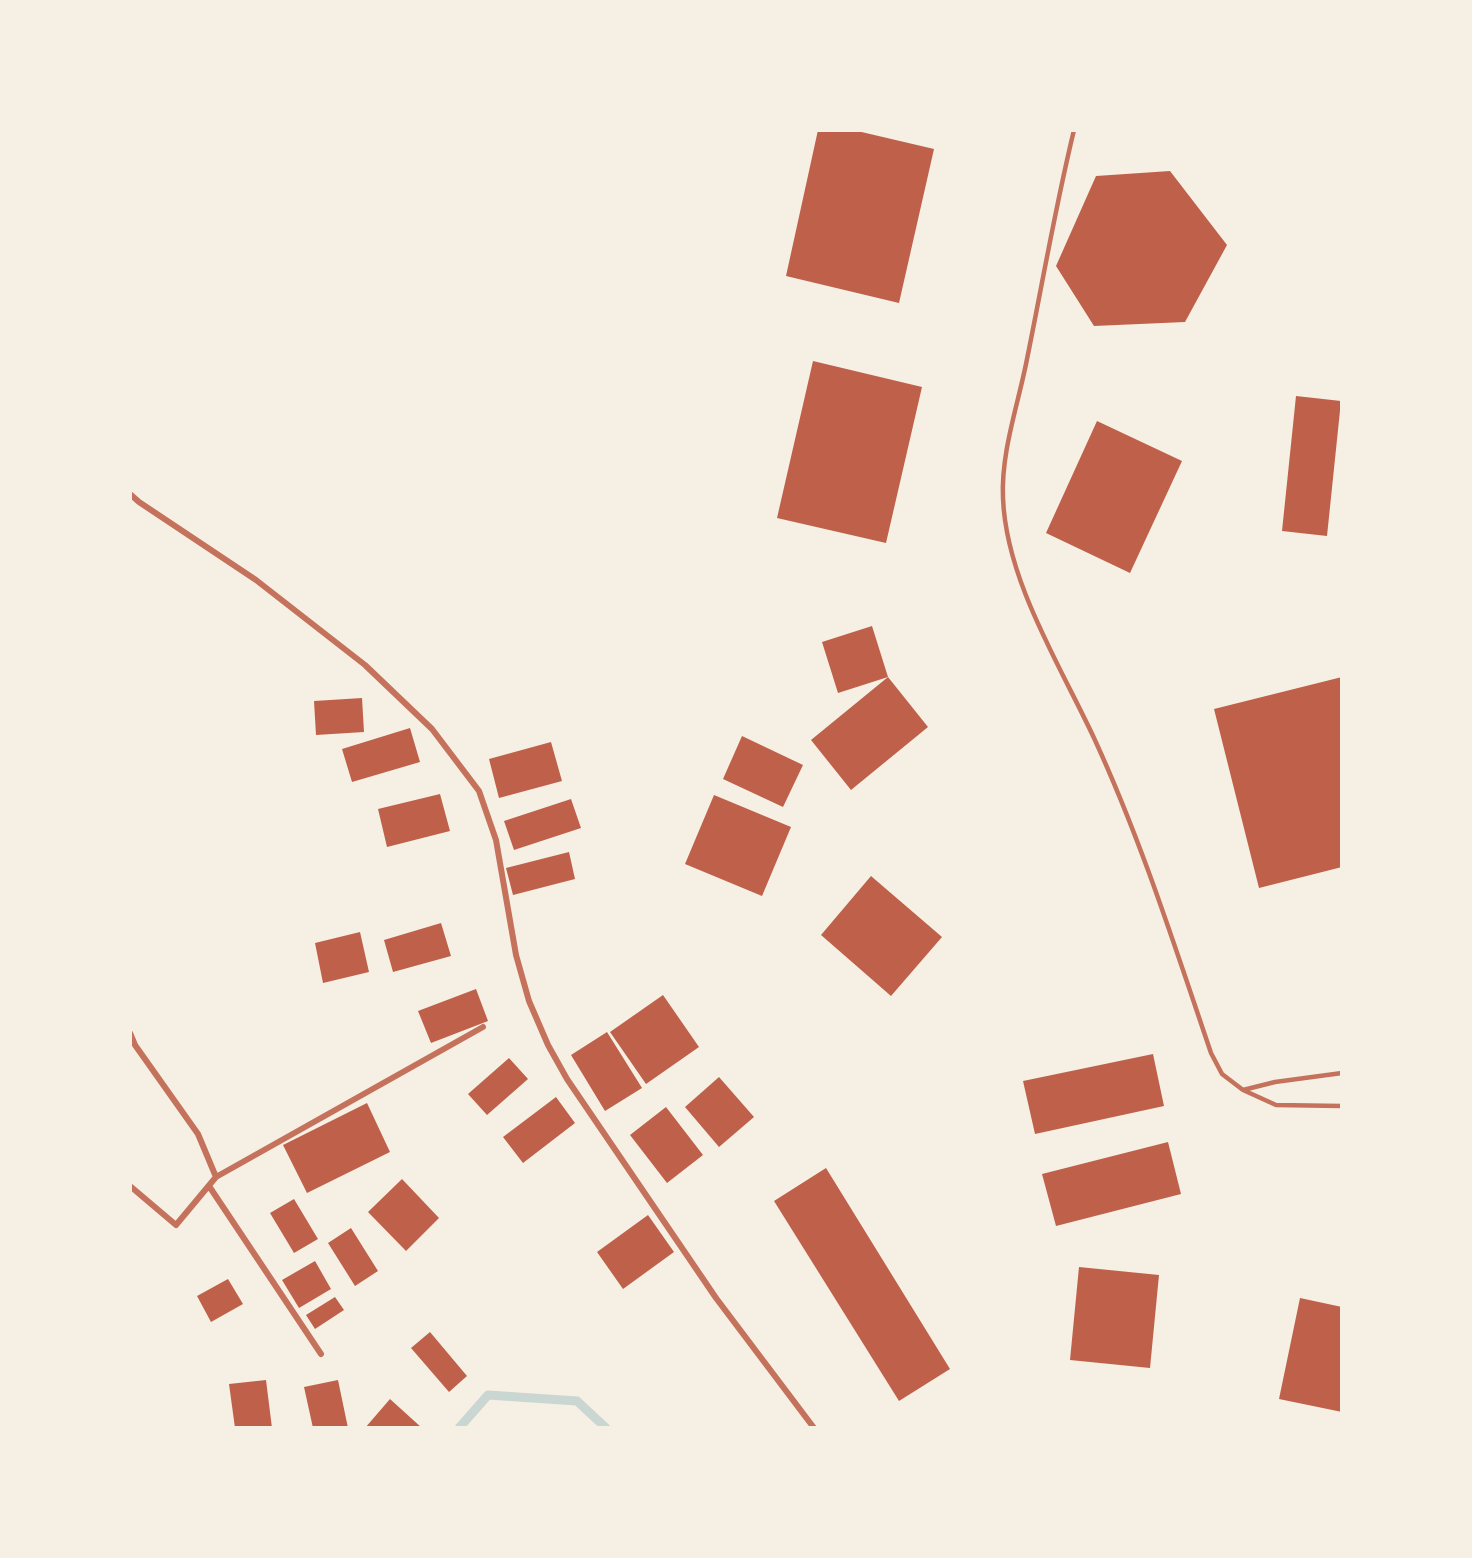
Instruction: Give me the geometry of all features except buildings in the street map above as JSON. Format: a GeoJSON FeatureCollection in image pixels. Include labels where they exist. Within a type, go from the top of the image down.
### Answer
{"type":"FeatureCollection","features":[{"type":"Feature","properties":{"kind":"street"},"geometry":{"type":"LineString","coordinates":[[130,494],[256,580],[364,665],[432,729],[479,791],[496,840],[516,956],[529,1001],[549,1045],[567,1079],[716,1298],[814,1428]]}},
{"type":"Feature","properties":{"kind":"street"},"geometry":{"type":"LineString","coordinates":[[130,1185],[176,1225],[216,1177],[483,1027]]}},
{"type":"Feature","properties":{"kind":"street"},"geometry":{"type":"LineString","coordinates":[[130,1033],[135,1045],[198,1134],[216,1177]]}},
{"type":"Feature","properties":{"kind":"street"},"geometry":{"type":"LineString","coordinates":[[209,1186],[321,1354]]}},
{"type":"Feature","properties":{"kind":"lane"},"geometry":{"type":"LineString","coordinates":[[1074,130],[1023,381],[1007,442],[1003,497],[1009,544],[1028,597],[1058,668],[1094,738],[1144,858],[1210,1053],[1221,1074],[1243,1090],[1276,1105],[1341,1106]]}},
{"type":"Feature","properties":{"kind":"lane"},"geometry":{"type":"LineString","coordinates":[[1243,1090],[1275,1082],[1341,1073]]}},
{"type":"Feature","properties":{"kind":"waterway"},"geometry":{"type":"LineString","coordinates":[[459,1428],[488,1395],[577,1401],[606,1428]]}}]}
